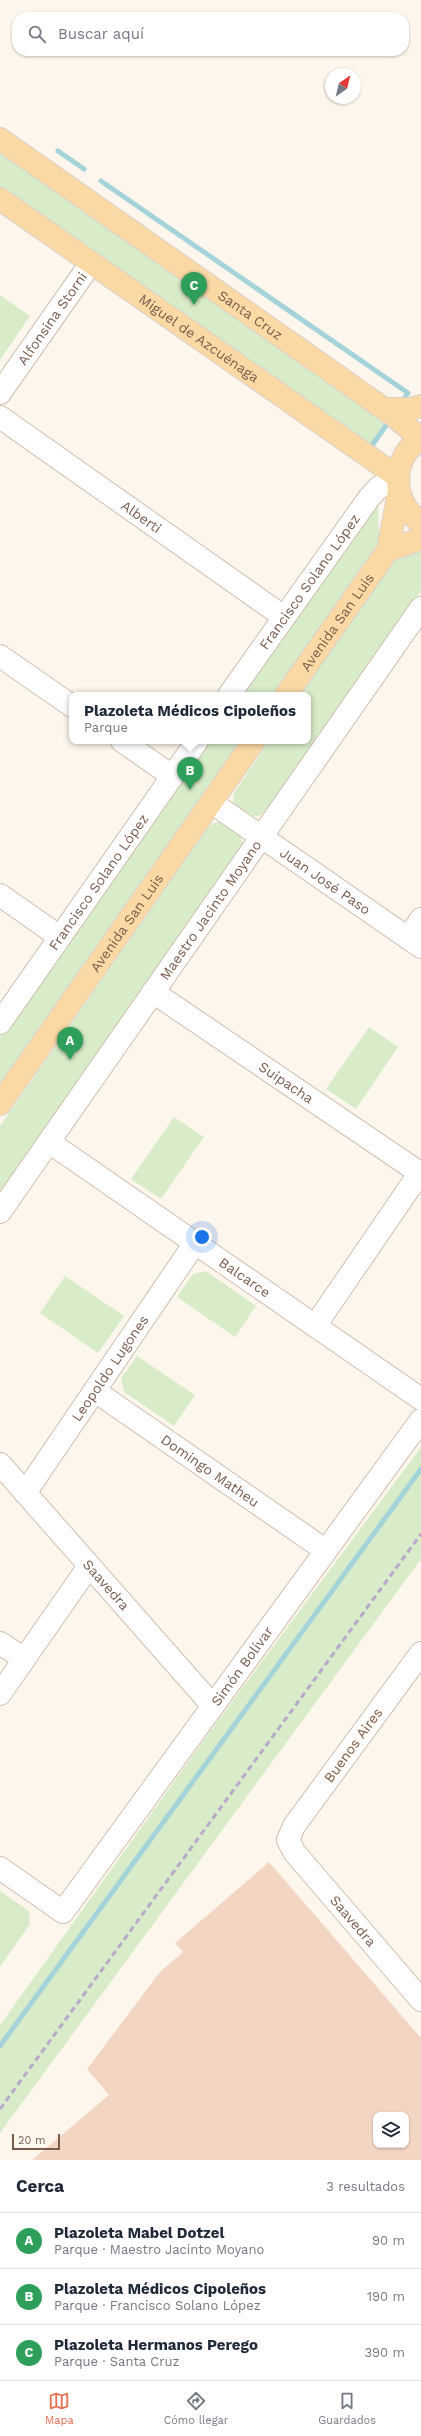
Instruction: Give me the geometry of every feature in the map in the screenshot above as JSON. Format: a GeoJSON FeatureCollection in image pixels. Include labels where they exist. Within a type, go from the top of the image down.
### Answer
{"type":"FeatureCollection","features":[{"type":"Feature","properties":{"kind":"main road","name":"Santa Cruz"},"geometry":{"type":"LineString","coordinates":[[0,139],[385,409],[420,438]]}},
{"type":"Feature","properties":{"kind":"main road","name":"Miguel de Azcuénaga"},"geometry":{"type":"LineString","coordinates":[[0,199],[399,484]]}},
{"type":"Feature","properties":{"kind":"main road"},"geometry":{"type":"LineString","coordinates":[[385,409],[410,409],[421,406]]}},
{"type":"Feature","properties":{"kind":"main road","name":"Avenida San Luis"},"geometry":{"type":"LineString","coordinates":[[288,692],[388,550],[399,484],[399,466],[407,451],[420,438]]}},
{"type":"Feature","properties":{"kind":"main road"},"geometry":{"type":"LineString","coordinates":[[399,484],[402,501],[411,516],[421,522]]}},
{"type":"Feature","properties":{"kind":"main road"},"geometry":{"type":"LineString","coordinates":[[388,550],[421,539]]}},
{"type":"Feature","properties":{"kind":"main road","name":"Avenida San Luis"},"geometry":{"type":"LineString","coordinates":[[0,1104],[252,744]]}},
{"type":"Feature","properties":{"kind":"street","name":"Alfonsina Storni"},"geometry":{"type":"LineString","coordinates":[[0,393],[91,263]]}},
{"type":"Feature","properties":{"kind":"street","name":"Alberti"},"geometry":{"type":"LineString","coordinates":[[0,417],[284,617]]}},
{"type":"Feature","properties":{"kind":"street","name":"Francisco Solano López"},"geometry":{"type":"LineString","coordinates":[[231,692],[369,498],[378,488],[399,484]]}},
{"type":"Feature","properties":{"kind":"street","name":"Maestro Jacinto Moyano"},"geometry":{"type":"LineString","coordinates":[[0,1212],[421,608]]}},
{"type":"Feature","properties":{"kind":"street"},"geometry":{"type":"LineString","coordinates":[[0,656],[69,704]]}},
{"type":"Feature","properties":{"kind":"street"},"geometry":{"type":"LineString","coordinates":[[126,744],[172,776]]}},
{"type":"Feature","properties":{"kind":"street","name":"Francisco Solano López"},"geometry":{"type":"LineString","coordinates":[[0,1023],[195,744]]}},
{"type":"Feature","properties":{"kind":"street","name":"Juan José Paso"},"geometry":{"type":"LineString","coordinates":[[211,802],[414,943]]}},
{"type":"Feature","properties":{"kind":"street"},"geometry":{"type":"LineString","coordinates":[[0,895],[60,937]]}},
{"type":"Feature","properties":{"kind":"street"},"geometry":{"type":"LineString","coordinates":[[414,943],[421,919]]}},
{"type":"Feature","properties":{"kind":"street","name":"Suipacha"},"geometry":{"type":"LineString","coordinates":[[154,992],[420,1172]]}},
{"type":"Feature","properties":{"kind":"street","name":"Balcarce"},"geometry":{"type":"LineString","coordinates":[[49,1142],[421,1399]]}},
{"type":"Feature","properties":{"kind":"street"},"geometry":{"type":"LineString","coordinates":[[315,1326],[420,1172]]}},
{"type":"Feature","properties":{"kind":"street","name":"Leopoldo Lugones"},"geometry":{"type":"LineString","coordinates":[[25,1493],[195,1243]]}},
{"type":"Feature","properties":{"kind":"street","name":"Domingo Matheu"},"geometry":{"type":"LineString","coordinates":[[94,1391],[325,1550]]}},
{"type":"Feature","properties":{"kind":"street","name":"Simón Bolívar"},"geometry":{"type":"LineString","coordinates":[[0,1868],[63,1912],[212,1705],[421,1420]]}},
{"type":"Feature","properties":{"kind":"street","name":"Saavedra"},"geometry":{"type":"LineString","coordinates":[[0,1464],[212,1705]]}},
{"type":"Feature","properties":{"kind":"street"},"geometry":{"type":"LineString","coordinates":[[0,1694],[89,1566]]}},
{"type":"Feature","properties":{"kind":"street"},"geometry":{"type":"LineString","coordinates":[[0,1643],[24,1659]]}},
{"type":"Feature","properties":{"kind":"street","name":"Buenos Aires"},"geometry":{"type":"LineString","coordinates":[[288,1840],[294,1826],[418,1663]]}},
{"type":"Feature","properties":{"kind":"street","name":"Saavedra"},"geometry":{"type":"LineString","coordinates":[[288,1840],[295,1853],[421,2000]]}},
{"type":"Feature","properties":{"kind":"green space"},"geometry":{"type":"Polygon","coordinates":[[[0,151],[388,422],[371,446],[0,187],[0,151]]]}},
{"type":"Feature","properties":{"kind":"green space"},"geometry":{"type":"Polygon","coordinates":[[[0,295],[30,316],[0,360],[0,295]]]}},
{"type":"Feature","properties":{"kind":"green space"},"geometry":{"type":"Polygon","coordinates":[[[378,497],[379,542],[274,692],[241,692],[378,497]]]}},
{"type":"Feature","properties":{"kind":"green space"},"geometry":{"type":"Polygon","coordinates":[[[421,549],[421,591],[266,811],[257,816],[248,815],[239,809],[233,801],[234,793],[267,744],[311,744],[311,692],[302,692],[398,554],[421,549]]]}},
{"type":"Feature","properties":{"kind":"green space"},"geometry":{"type":"Polygon","coordinates":[[[205,744],[238,744],[0,1084],[0,1037],[205,744]]]}},
{"type":"Feature","properties":{"kind":"green space"},"geometry":{"type":"Polygon","coordinates":[[[215,822],[224,824],[234,830],[241,838],[243,847],[0,1196],[0,1126],[208,827],[215,822]]]}},
{"type":"Feature","properties":{"kind":"green space"},"geometry":{"type":"Polygon","coordinates":[[[369,1027],[398,1047],[356,1109],[326,1089],[369,1027]]]}},
{"type":"Feature","properties":{"kind":"green space"},"geometry":{"type":"Polygon","coordinates":[[[174,1117],[204,1137],[161,1199],[131,1179],[174,1117]]]}},
{"type":"Feature","properties":{"kind":"green space"},"geometry":{"type":"Polygon","coordinates":[[[206,1271],[256,1306],[235,1337],[177,1297],[193,1274],[206,1271]]]}},
{"type":"Feature","properties":{"kind":"green space"},"geometry":{"type":"Polygon","coordinates":[[[65,1276],[124,1316],[98,1353],[40,1313],[65,1276]]]}},
{"type":"Feature","properties":{"kind":"green space"},"geometry":{"type":"Polygon","coordinates":[[[137,1356],[195,1395],[174,1426],[124,1392],[121,1378],[137,1356]]]}},
{"type":"Feature","properties":{"kind":"green space"},"geometry":{"type":"Polygon","coordinates":[[[421,1447],[421,1559],[0,2133],[0,2025],[206,1737],[421,1447]]]}},
{"type":"Feature","properties":{"kind":"green space"},"geometry":{"type":"Polygon","coordinates":[[[0,1891],[29,1911],[30,1924],[0,1967],[0,1891]]]}},
{"type":"Feature","properties":{"kind":"building"},"geometry":{"type":"Polygon","coordinates":[[[269,1862],[421,2038],[421,2160],[32,2160],[109,2095],[87,2069],[160,1972],[183,1952],[175,1943],[269,1862]]]}},
{"type":"Feature","properties":{"kind":"waterway"},"geometry":{"type":"LineString","coordinates":[[58,151],[84,169]]}},
{"type":"Feature","properties":{"kind":"waterway"},"geometry":{"type":"LineString","coordinates":[[101,181],[408,393],[401,403]]}},
{"type":"Feature","properties":{"kind":"waterway"},"geometry":{"type":"LineString","coordinates":[[368,451],[390,420]]}},
{"type":"Feature","properties":{"kind":"waterway"},"geometry":{"type":"LineString","coordinates":[[0,2046],[421,1469]]}},
{"type":"Feature","properties":{"kind":"railway"},"geometry":{"type":"LineString","coordinates":[[0,2109],[421,1534]]}},
{"type":"Feature","properties":{"kind":"place","name":"Plazoleta Hermanos Perego"},"geometry":{"type":"Point","coordinates":[194,305]}},
{"type":"Feature","properties":{"kind":"place","name":"Plazoleta Médicos Cipoleños"},"geometry":{"type":"Point","coordinates":[190,790]}},
{"type":"Feature","properties":{"kind":"place","name":"Plazoleta Mabel Dotzel"},"geometry":{"type":"Point","coordinates":[70,1060]}}]}
